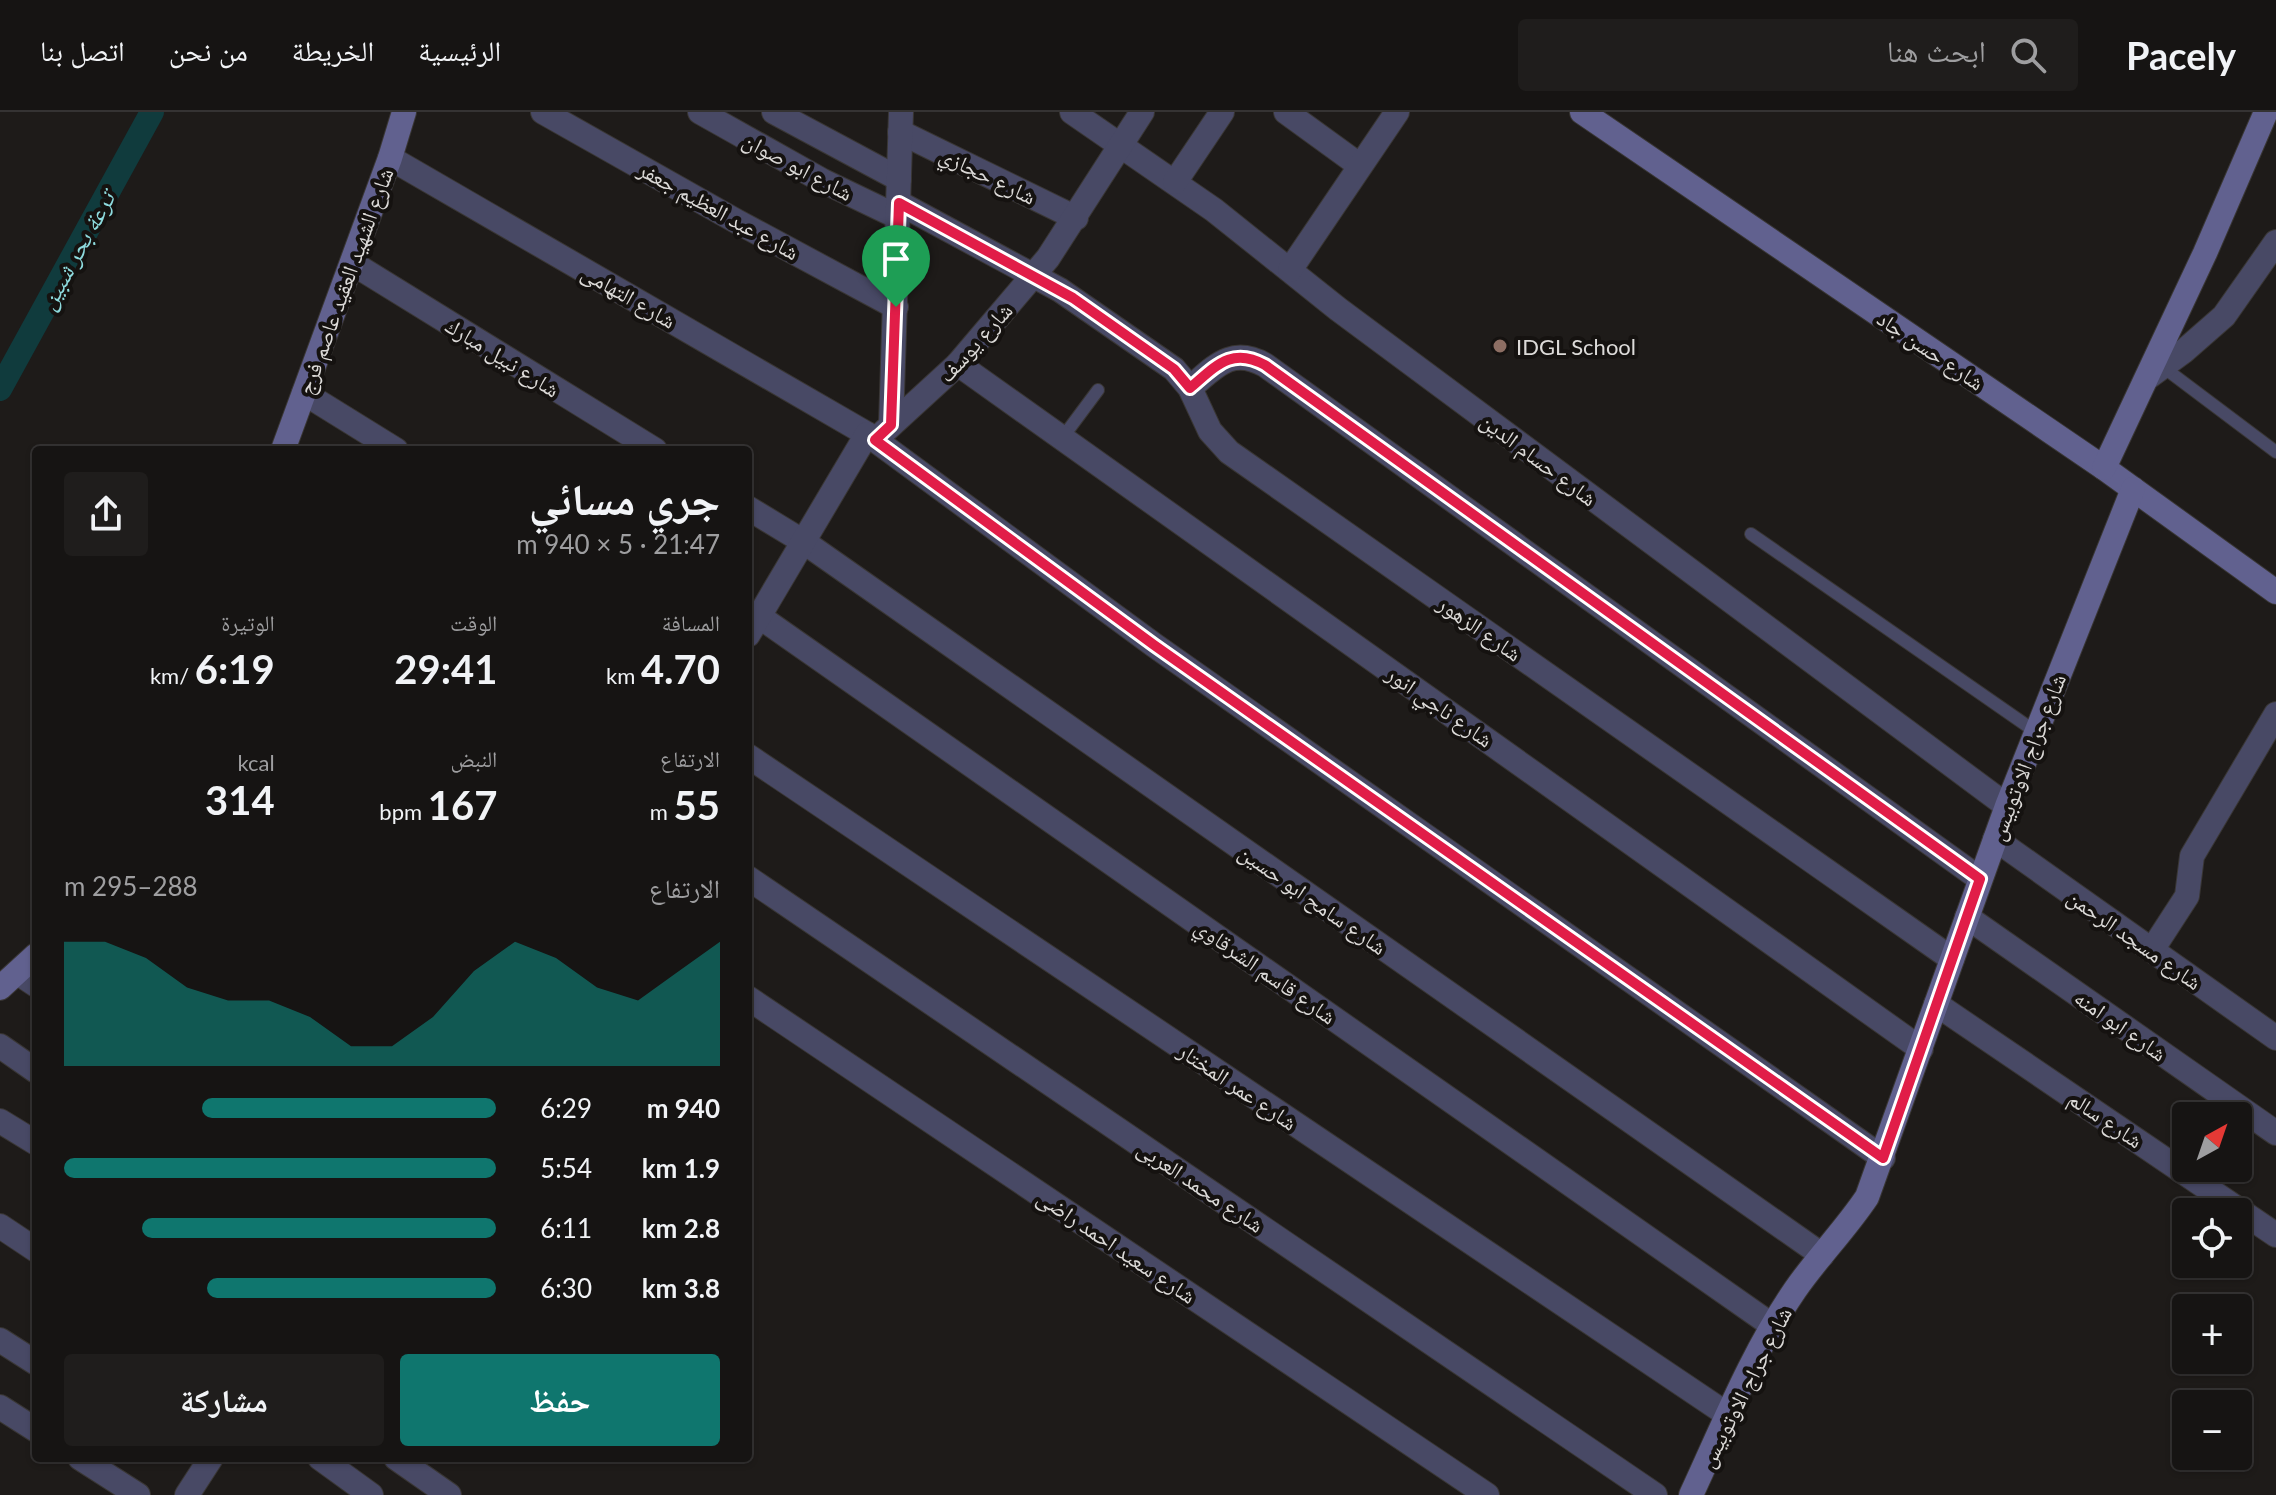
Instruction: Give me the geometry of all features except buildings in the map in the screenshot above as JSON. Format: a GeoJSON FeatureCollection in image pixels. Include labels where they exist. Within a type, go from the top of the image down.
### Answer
{"type":"FeatureCollection","features":[{"type":"Feature","properties":{"kind":"street","name":"شارع الشهيد العقيد عاصم فرج"},"geometry":{"type":"LineString","coordinates":[[284,446],[404,112]]}},
{"type":"Feature","properties":{"kind":"street","name":"شارع عبد العظيم جعفر"},"geometry":{"type":"LineString","coordinates":[[543,112],[896,307]]}},
{"type":"Feature","properties":{"kind":"street","name":"شارع ابو صوان"},"geometry":{"type":"LineString","coordinates":[[700,112],[811,175],[898,210],[1032,276]]}},
{"type":"Feature","properties":{"kind":"street"},"geometry":{"type":"LineString","coordinates":[[774,112],[899,179]]}},
{"type":"Feature","properties":{"kind":"street","name":"شارع حسام الدين"},"geometry":{"type":"LineString","coordinates":[[1072,112],[1175,182],[1338,309],[2007,806]]}},
{"type":"Feature","properties":{"kind":"street","name":"شارع يوسف"},"geometry":{"type":"LineString","coordinates":[[878,433],[958,364],[1032,276],[1076,218],[1119,144],[1142,112]]}},
{"type":"Feature","properties":{"kind":"street"},"geometry":{"type":"LineString","coordinates":[[1175,182],[1222,112]]}},
{"type":"Feature","properties":{"kind":"street"},"geometry":{"type":"LineString","coordinates":[[1286,112],[1359,165]]}},
{"type":"Feature","properties":{"kind":"street"},"geometry":{"type":"LineString","coordinates":[[1290,270],[1397,112]]}},
{"type":"Feature","properties":{"kind":"street","name":"شارع حسن جاد"},"geometry":{"type":"LineString","coordinates":[[1582,112],[2104,468],[2276,592]]}},
{"type":"Feature","properties":{"kind":"street"},"geometry":{"type":"LineString","coordinates":[[2104,468],[2155,372],[2266,112]]}},
{"type":"Feature","properties":{"kind":"street"},"geometry":{"type":"LineString","coordinates":[[754,626],[804,542],[878,433],[896,307],[901,122]]}},
{"type":"Feature","properties":{"kind":"street","name":"شارع حجازي"},"geometry":{"type":"LineString","coordinates":[[901,122],[1076,218]]}},
{"type":"Feature","properties":{"kind":"street","name":"شارع التهامى"},"geometry":{"type":"LineString","coordinates":[[390,158],[878,433],[1154,645],[1883,1158]]}},
{"type":"Feature","properties":{"kind":"street"},"geometry":{"type":"LineString","coordinates":[[2155,372],[2224,316],[2276,242]]}},
{"type":"Feature","properties":{"kind":"street","name":"شارع نبيل مبارك"},"geometry":{"type":"LineString","coordinates":[[352,263],[649,446]]}},
{"type":"Feature","properties":{"kind":"street","name":"شارع الزهور"},"geometry":{"type":"LineString","coordinates":[[1032,276],[1073,298],[1174,369],[1190,388],[1210,431],[1229,452],[1952,959]]}},
{"type":"Feature","properties":{"kind":"street"},"geometry":{"type":"LineString","coordinates":[[1190,388],[1228,359],[1241,356],[1265,365],[1980,879]]}},
{"type":"Feature","properties":{"kind":"street","name":"شارع ناجي انور"},"geometry":{"type":"LineString","coordinates":[[958,364],[1921,1049]]}},
{"type":"Feature","properties":{"kind":"street"},"geometry":{"type":"LineString","coordinates":[[304,393],[390,446]]}},
{"type":"Feature","properties":{"kind":"street","name":"شارع جراج الاوتوبيس"},"geometry":{"type":"LineString","coordinates":[[1691,1495],[1773,1326],[1796,1288],[1846,1229],[1867,1197],[2007,806],[2133,489]]}},
{"type":"Feature","properties":{"kind":"street"},"geometry":{"type":"LineString","coordinates":[[752,510],[804,542]]}},
{"type":"Feature","properties":{"kind":"street","name":"شارع سامح ابو حسين"},"geometry":{"type":"LineString","coordinates":[[804,542],[1822,1255]]}},
{"type":"Feature","properties":{"kind":"street","name":"شارع قاسم الشرقاوي"},"geometry":{"type":"LineString","coordinates":[[754,626],[1773,1326]]}},
{"type":"Feature","properties":{"kind":"street"},"geometry":{"type":"LineString","coordinates":[[2152,950],[2187,896],[2192,856],[2276,714]]}},
{"type":"Feature","properties":{"kind":"street","name":"شارع عمر المختار"},"geometry":{"type":"LineString","coordinates":[[752,759],[1728,1415]]}},
{"type":"Feature","properties":{"kind":"street","name":"شارع مسجد الرحمن"},"geometry":{"type":"LineString","coordinates":[[1995,839],[2276,1038]]}},
{"type":"Feature","properties":{"kind":"street","name":"شارع محمد العربى"},"geometry":{"type":"LineString","coordinates":[[752,881],[1655,1495]]}},
{"type":"Feature","properties":{"kind":"street","name":"شارع ابو امنه"},"geometry":{"type":"LineString","coordinates":[[1967,917],[2276,1133]]}},
{"type":"Feature","properties":{"kind":"street"},"geometry":{"type":"LineString","coordinates":[[11,984],[32,960]]}},
{"type":"Feature","properties":{"kind":"street","name":"شارع سعيد احمد راضى"},"geometry":{"type":"LineString","coordinates":[[752,1001],[1487,1495]]}},
{"type":"Feature","properties":{"kind":"street","name":"شارع سالم"},"geometry":{"type":"LineString","coordinates":[[1936,1004],[2276,1235]]}},
{"type":"Feature","properties":{"kind":"street"},"geometry":{"type":"LineString","coordinates":[[0,1046],[32,1068]]}},
{"type":"Feature","properties":{"kind":"street"},"geometry":{"type":"LineString","coordinates":[[0,1121],[32,1141]]}},
{"type":"Feature","properties":{"kind":"street"},"geometry":{"type":"LineString","coordinates":[[0,1226],[32,1247]]}},
{"type":"Feature","properties":{"kind":"street"},"geometry":{"type":"LineString","coordinates":[[0,1340],[32,1360]]}},
{"type":"Feature","properties":{"kind":"street"},"geometry":{"type":"LineString","coordinates":[[0,1407],[32,1427]]}},
{"type":"Feature","properties":{"kind":"street"},"geometry":{"type":"LineString","coordinates":[[86,1462],[138,1495]]}},
{"type":"Feature","properties":{"kind":"street"},"geometry":{"type":"LineString","coordinates":[[187,1495],[199,1462]]}},
{"type":"Feature","properties":{"kind":"street"},"geometry":{"type":"LineString","coordinates":[[323,1462],[339,1486],[371,1495]]}},
{"type":"Feature","properties":{"kind":"street"},"geometry":{"type":"LineString","coordinates":[[402,1462],[449,1495]]}},
{"type":"Feature","properties":{"kind":"lane"},"geometry":{"type":"LineString","coordinates":[[2155,372],[2276,452]]}},
{"type":"Feature","properties":{"kind":"lane"},"geometry":{"type":"LineString","coordinates":[[1063,437],[1098,390]]}},
{"type":"Feature","properties":{"kind":"lane"},"geometry":{"type":"LineString","coordinates":[[1751,534],[2036,732]]}},
{"type":"Feature","properties":{"kind":"waterway","name":"ترعة بحر شبين"},"geometry":{"type":"LineString","coordinates":[[0,389],[152,112]]}},
{"type":"Feature","properties":{"kind":"place","name":"IDGL School"},"geometry":{"type":"Point","coordinates":[1500,346]}},
{"type":"Feature","properties":{"kind":"route"},"geometry":{"type":"LineString","coordinates":[[899,203],[1073,298],[1174,369],[1190,388],[1228,359],[1241,356],[1265,365],[1980,879],[1883,1158],[1154,645],[875,440],[891,425],[896,307],[899,203]]}}]}
